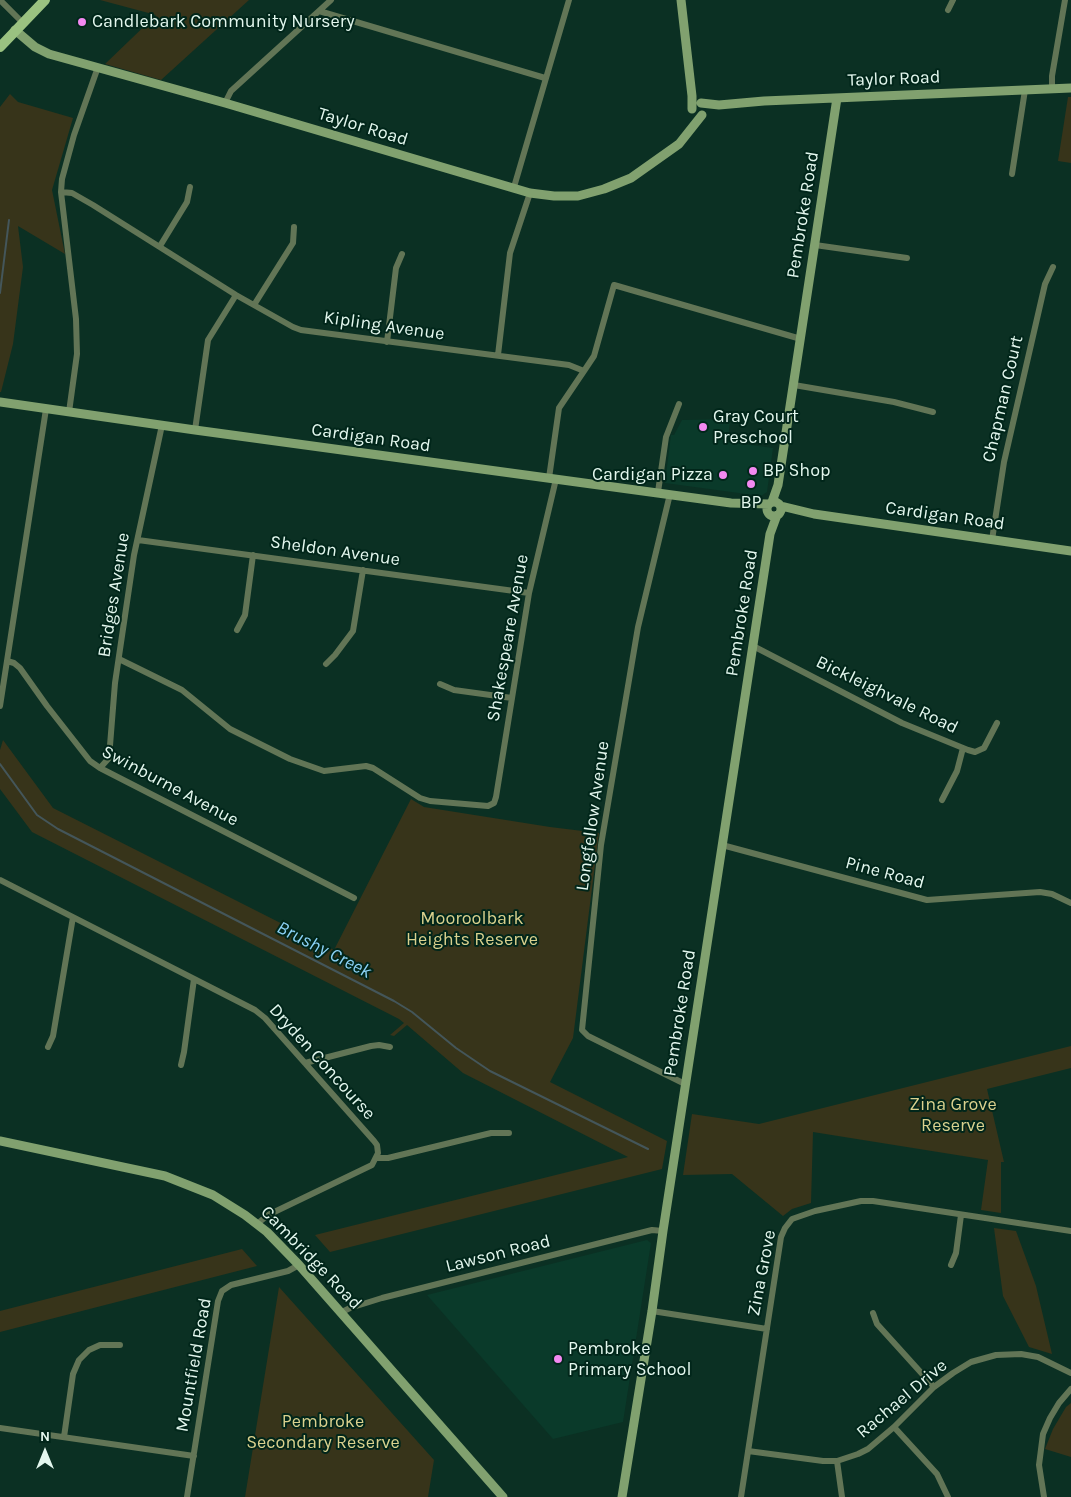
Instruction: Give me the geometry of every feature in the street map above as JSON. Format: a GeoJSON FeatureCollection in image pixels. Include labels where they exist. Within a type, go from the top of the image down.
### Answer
{"type":"FeatureCollection","features":[{"type":"Feature","properties":{"kind":"main road"},"geometry":{"type":"LineString","coordinates":[[0,47],[45,0]]}},
{"type":"Feature","properties":{"kind":"street"},"geometry":{"type":"LineString","coordinates":[[0,0],[23,22]]}},
{"type":"Feature","properties":{"kind":"street"},"geometry":{"type":"LineString","coordinates":[[225,103],[231,91],[331,0]]}},
{"type":"Feature","properties":{"kind":"street"},"geometry":{"type":"LineString","coordinates":[[514,187],[569,0]]}},
{"type":"Feature","properties":{"kind":"street"},"geometry":{"type":"LineString","coordinates":[[682,0],[692,96],[696,107],[693,128]]}},
{"type":"Feature","properties":{"kind":"street"},"geometry":{"type":"LineString","coordinates":[[948,10],[953,0]]}},
{"type":"Feature","properties":{"kind":"street"},"geometry":{"type":"LineString","coordinates":[[1052,89],[1052,76],[1065,0]]}},
{"type":"Feature","properties":{"kind":"street"},"geometry":{"type":"LineString","coordinates":[[319,11],[545,78]]}},
{"type":"Feature","properties":{"kind":"street","name":"Taylor Road"},"geometry":{"type":"LineString","coordinates":[[15,30],[35,47],[49,54],[225,103],[530,193],[554,196],[578,196],[604,189],[631,178],[679,144],[704,114],[719,105]]}},
{"type":"Feature","properties":{"kind":"street"},"geometry":{"type":"LineString","coordinates":[[69,412],[77,354],[76,319],[61,192],[62,179],[74,135],[98,67]]}},
{"type":"Feature","properties":{"kind":"street","name":"Taylor Road"},"geometry":{"type":"LineString","coordinates":[[696,107],[732,103],[1071,88]]}},
{"type":"Feature","properties":{"kind":"street"},"geometry":{"type":"LineString","coordinates":[[1012,174],[1025,90]]}},
{"type":"Feature","properties":{"kind":"street","name":"Pembroke Road"},"geometry":{"type":"LineString","coordinates":[[622,1497],[837,98]]}},
{"type":"Feature","properties":{"kind":"street"},"geometry":{"type":"LineString","coordinates":[[696,107],[705,108],[704,114]]}},
{"type":"Feature","properties":{"kind":"street"},"geometry":{"type":"LineString","coordinates":[[160,246],[187,202],[190,187]]}},
{"type":"Feature","properties":{"kind":"street","name":"Kipling Avenue"},"geometry":{"type":"LineString","coordinates":[[61,192],[72,193],[236,295],[293,328],[386,342],[569,365],[584,371]]}},
{"type":"Feature","properties":{"kind":"street"},"geometry":{"type":"LineString","coordinates":[[498,356],[510,253],[530,193]]}},
{"type":"Feature","properties":{"kind":"street"},"geometry":{"type":"LineString","coordinates":[[254,305],[293,243],[294,227]]}},
{"type":"Feature","properties":{"kind":"street"},"geometry":{"type":"LineString","coordinates":[[815,245],[907,258]]}},
{"type":"Feature","properties":{"kind":"street"},"geometry":{"type":"LineString","coordinates":[[386,342],[396,268],[402,254]]}},
{"type":"Feature","properties":{"kind":"street","name":"Chapman Court"},"geometry":{"type":"LineString","coordinates":[[992,540],[1004,462],[1045,284],[1053,267]]}},
{"type":"Feature","properties":{"kind":"street"},"geometry":{"type":"LineString","coordinates":[[584,371],[594,356],[614,285],[801,339]]}},
{"type":"Feature","properties":{"kind":"street"},"geometry":{"type":"LineString","coordinates":[[195,430],[208,340],[236,295]]}},
{"type":"Feature","properties":{"kind":"street","name":"Shakespeare Avenue"},"geometry":{"type":"LineString","coordinates":[[119,659],[182,690],[230,729],[290,759],[324,771],[366,766],[420,798],[430,801],[478,806],[488,806],[494,803],[529,593],[552,478],[559,408],[584,371]]}},
{"type":"Feature","properties":{"kind":"street"},"geometry":{"type":"LineString","coordinates":[[794,385],[894,402],[933,412]]}},
{"type":"Feature","properties":{"kind":"street","name":"Cardigan Road"},"geometry":{"type":"LineString","coordinates":[[0,402],[162,426],[658,492],[1071,551]]}},
{"type":"Feature","properties":{"kind":"street"},"geometry":{"type":"LineString","coordinates":[[658,492],[666,437],[680,404]]}},
{"type":"Feature","properties":{"kind":"street"},"geometry":{"type":"LineString","coordinates":[[0,706],[46,409]]}},
{"type":"Feature","properties":{"kind":"street","name":"Bridges Avenue"},"geometry":{"type":"LineString","coordinates":[[100,768],[109,758],[115,683],[138,540],[162,426]]}},
{"type":"Feature","properties":{"kind":"street","name":"Longfellow Avenue"},"geometry":{"type":"LineString","coordinates":[[670,494],[638,627],[601,845],[582,1030],[588,1036],[685,1084]]}},
{"type":"Feature","properties":{"kind":"street","name":"Sheldon Avenue"},"geometry":{"type":"LineString","coordinates":[[138,540],[529,593]]}},
{"type":"Feature","properties":{"kind":"street"},"geometry":{"type":"LineString","coordinates":[[237,630],[245,615],[253,555]]}},
{"type":"Feature","properties":{"kind":"street"},"geometry":{"type":"LineString","coordinates":[[326,664],[353,631],[363,570]]}},
{"type":"Feature","properties":{"kind":"street","name":"Bickleighvale Road"},"geometry":{"type":"LineString","coordinates":[[753,646],[902,723],[975,752],[984,748],[997,723]]}},
{"type":"Feature","properties":{"kind":"street","name":"Swinburne Avenue"},"geometry":{"type":"LineString","coordinates":[[7,661],[14,663],[20,668],[90,761],[100,768],[354,898]]}},
{"type":"Feature","properties":{"kind":"street"},"geometry":{"type":"LineString","coordinates":[[440,684],[454,690],[512,698]]}},
{"type":"Feature","properties":{"kind":"street"},"geometry":{"type":"LineString","coordinates":[[942,800],[957,771],[963,748]]}},
{"type":"Feature","properties":{"kind":"street","name":"Pine Road"},"geometry":{"type":"LineString","coordinates":[[722,845],[927,900],[1040,892],[1052,894],[1071,903]]}},
{"type":"Feature","properties":{"kind":"street","name":"Dryden Concourse"},"geometry":{"type":"LineString","coordinates":[[0,880],[261,1014],[374,1141],[378,1150],[377,1158]]}},
{"type":"Feature","properties":{"kind":"street"},"geometry":{"type":"LineString","coordinates":[[48,1047],[53,1036],[73,917]]}},
{"type":"Feature","properties":{"kind":"street"},"geometry":{"type":"LineString","coordinates":[[181,1065],[194,979]]}},
{"type":"Feature","properties":{"kind":"street"},"geometry":{"type":"LineString","coordinates":[[305,1063],[371,1046],[390,1047]]}},
{"type":"Feature","properties":{"kind":"street"},"geometry":{"type":"LineString","coordinates":[[257,1224],[268,1215],[369,1167],[377,1158],[388,1158],[491,1133],[509,1134]]}},
{"type":"Feature","properties":{"kind":"street","name":"Cambridge Road"},"geometry":{"type":"LineString","coordinates":[[0,1141],[165,1176],[213,1195],[233,1206],[257,1224],[300,1264],[503,1497]]}},
{"type":"Feature","properties":{"kind":"street","name":"Zina Grove"},"geometry":{"type":"LineString","coordinates":[[741,1497],[781,1237],[792,1219],[816,1211],[867,1201],[1071,1231]]}},
{"type":"Feature","properties":{"kind":"street"},"geometry":{"type":"LineString","coordinates":[[951,1265],[956,1253],[961,1215]]}},
{"type":"Feature","properties":{"kind":"street","name":"Lawson Road"},"geometry":{"type":"LineString","coordinates":[[342,1312],[382,1298],[652,1230],[662,1231]]}},
{"type":"Feature","properties":{"kind":"street","name":"Mountfield Road"},"geometry":{"type":"LineString","coordinates":[[188,1497],[218,1300],[222,1291],[231,1285],[288,1271],[300,1264]]}},
{"type":"Feature","properties":{"kind":"street"},"geometry":{"type":"LineString","coordinates":[[652,1311],[766,1328]]}},
{"type":"Feature","properties":{"kind":"street"},"geometry":{"type":"LineString","coordinates":[[873,1313],[877,1324],[934,1387]]}},
{"type":"Feature","properties":{"kind":"street"},"geometry":{"type":"LineString","coordinates":[[64,1437],[73,1374],[80,1360],[89,1350],[100,1346],[120,1346]]}},
{"type":"Feature","properties":{"kind":"street","name":"Rachael Drive"},"geometry":{"type":"LineString","coordinates":[[748,1451],[823,1461],[837,1461],[858,1454],[868,1449],[934,1387],[953,1373],[971,1362],[996,1355],[1021,1354],[1038,1357],[1071,1373]]}},
{"type":"Feature","properties":{"kind":"street"},"geometry":{"type":"LineString","coordinates":[[1044,1497],[1039,1465],[1043,1434],[1059,1403],[1071,1389]]}},
{"type":"Feature","properties":{"kind":"street"},"geometry":{"type":"LineString","coordinates":[[894,1426],[938,1474],[948,1497]]}},
{"type":"Feature","properties":{"kind":"street"},"geometry":{"type":"LineString","coordinates":[[0,1428],[194,1456]]}},
{"type":"Feature","properties":{"kind":"street"},"geometry":{"type":"LineString","coordinates":[[837,1461],[842,1497]]}},
{"type":"Feature","properties":{"kind":"shaded area"},"geometry":{"type":"Polygon","coordinates":[[[730,419],[728,442],[773,448],[767,492],[761,496],[665,483],[671,435],[674,435],[682,420],[730,419]]]}},
{"type":"Feature","properties":{"kind":"shaded area","name":"Pembroke Primary School"},"geometry":{"type":"Polygon","coordinates":[[[647,1240],[651,1243],[623,1422],[553,1439],[427,1295],[647,1240]]]}},
{"type":"Feature","properties":{"kind":"green space"},"geometry":{"type":"Polygon","coordinates":[[[100,0],[249,0],[161,80],[105,64],[156,15],[100,0]]]}},
{"type":"Feature","properties":{"kind":"green space"},"geometry":{"type":"Polygon","coordinates":[[[10,94],[18,102],[73,118],[52,190],[65,254],[18,226],[23,267],[13,344],[0,392],[0,107],[10,94]]]}},
{"type":"Feature","properties":{"kind":"green space"},"geometry":{"type":"Polygon","coordinates":[[[1068,97],[1071,97],[1071,163],[1058,161],[1068,97]]]}},
{"type":"Feature","properties":{"kind":"green space","name":"Mooroolbark Heights Reserve"},"geometry":{"type":"Polygon","coordinates":[[[3,740],[53,808],[334,950],[411,799],[424,807],[599,833],[573,1038],[550,1082],[667,1141],[662,1169],[330,1252],[315,1235],[628,1157],[463,1073],[407,1025],[394,1036],[390,1035],[404,1023],[399,1019],[32,832],[0,789],[0,750],[3,740]]]}},
{"type":"Feature","properties":{"kind":"green space","name":"Zina Grove Reserve"},"geometry":{"type":"Polygon","coordinates":[[[1071,1046],[1071,1068],[987,1089],[1004,1162],[1001,1162],[1001,1213],[981,1210],[988,1160],[813,1132],[811,1203],[792,1209],[783,1216],[732,1174],[683,1175],[692,1114],[759,1124],[1071,1046]]]}},
{"type":"Feature","properties":{"kind":"green space"},"geometry":{"type":"Polygon","coordinates":[[[994,1228],[1016,1231],[1036,1286],[1052,1354],[1029,1347],[1003,1296],[994,1228]]]}},
{"type":"Feature","properties":{"kind":"green space"},"geometry":{"type":"Polygon","coordinates":[[[242,1249],[257,1266],[0,1332],[0,1311],[242,1249]]]}},
{"type":"Feature","properties":{"kind":"green space","name":"Pembroke Secondary Reserve"},"geometry":{"type":"Polygon","coordinates":[[[279,1287],[434,1460],[428,1497],[245,1497],[279,1287]]]}},
{"type":"Feature","properties":{"kind":"green space"},"geometry":{"type":"Polygon","coordinates":[[[1071,1403],[1071,1457],[1045,1449],[1053,1429],[1066,1407],[1071,1403]]]}},
{"type":"Feature","properties":{"kind":"waterway","name":"Brushy Creek"},"geometry":{"type":"LineString","coordinates":[[0,293],[9,220]]}},
{"type":"Feature","properties":{"kind":"waterway","name":"Brushy Creek"},"geometry":{"type":"LineString","coordinates":[[0,764],[37,815],[58,829],[394,1001],[412,1012],[456,1048],[490,1071],[648,1149]]}},
{"type":"Feature","properties":{"kind":"place","name":"Candlebark Community Nursery"},"geometry":{"type":"Point","coordinates":[82,22]}},
{"type":"Feature","properties":{"kind":"place","name":"Gray Court Preschool"},"geometry":{"type":"Point","coordinates":[703,427]}},
{"type":"Feature","properties":{"kind":"place","name":"BP Shop"},"geometry":{"type":"Point","coordinates":[753,471]}},
{"type":"Feature","properties":{"kind":"place","name":"Cardigan Pizza"},"geometry":{"type":"Point","coordinates":[723,475]}},
{"type":"Feature","properties":{"kind":"place","name":"BP"},"geometry":{"type":"Point","coordinates":[751,484]}},
{"type":"Feature","properties":{"kind":"place","name":"Pembroke Primary School"},"geometry":{"type":"Point","coordinates":[558,1359]}}]}
